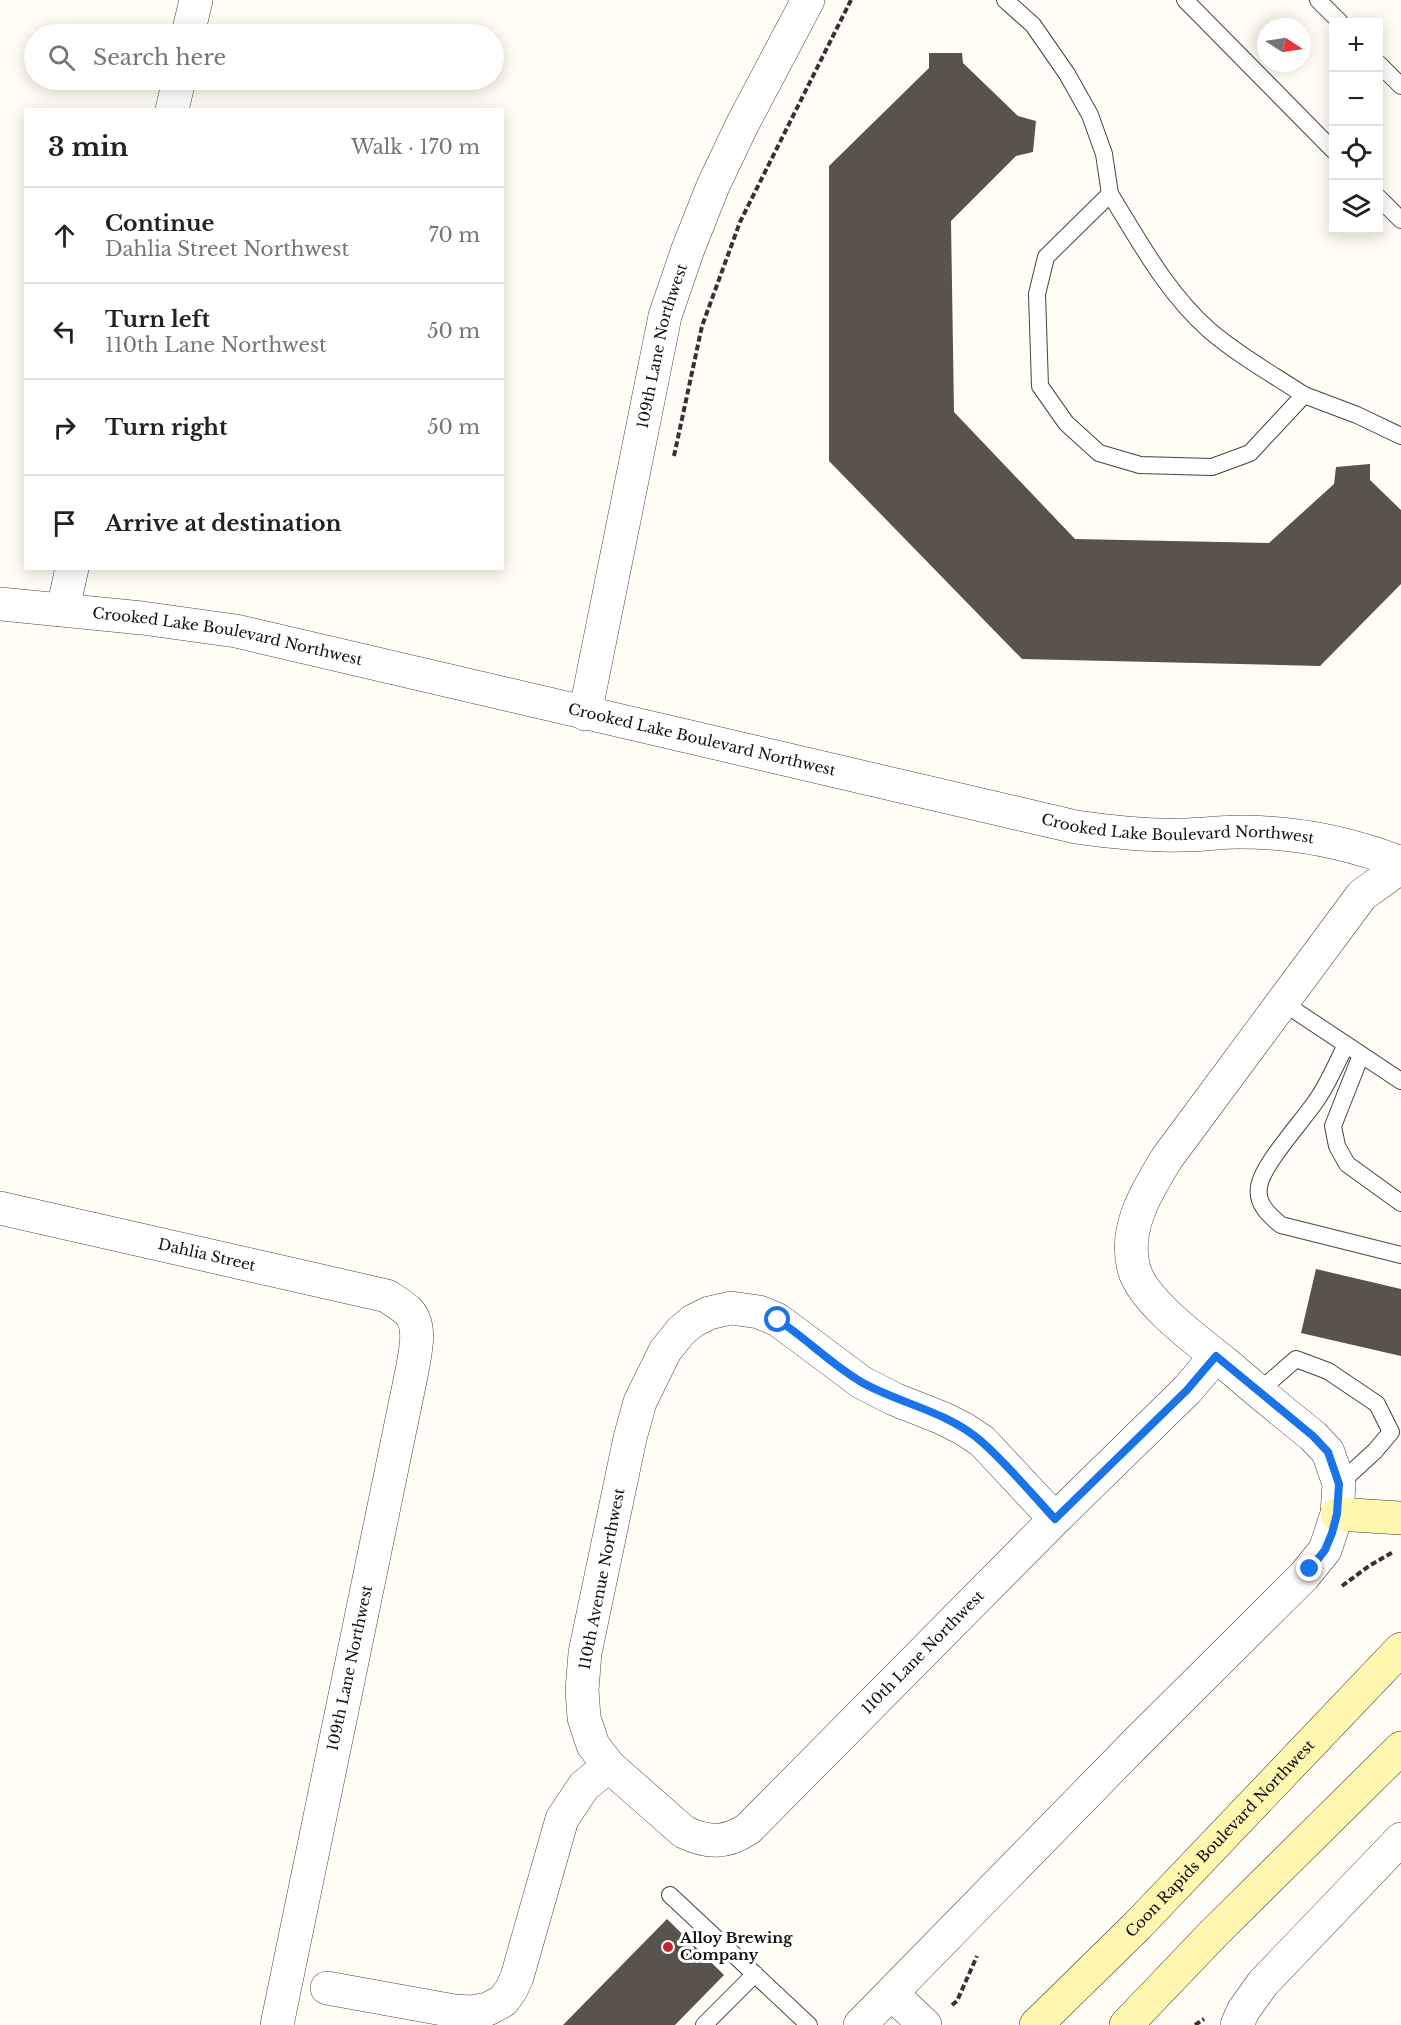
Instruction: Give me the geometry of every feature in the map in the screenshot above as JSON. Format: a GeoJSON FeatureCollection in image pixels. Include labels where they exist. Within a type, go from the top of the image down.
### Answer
{"type":"FeatureCollection","features":[{"type":"Feature","properties":{"kind":"main road"},"geometry":{"type":"LineString","coordinates":[[1338,1499],[1401,1518]]}},
{"type":"Feature","properties":{"kind":"main road","name":"Coon Rapids Boulevard Northwest"},"geometry":{"type":"LineString","coordinates":[[1036,2025],[1138,1925],[1401,1649]]}},
{"type":"Feature","properties":{"kind":"main road"},"geometry":{"type":"LineString","coordinates":[[1126,2025],[1401,1748]]}},
{"type":"Feature","properties":{"kind":"street"},"geometry":{"type":"LineString","coordinates":[[190,24],[196,0]]}},
{"type":"Feature","properties":{"kind":"street","name":"109th Lane Northwest"},"geometry":{"type":"LineString","coordinates":[[585,714],[665,316],[713,186],[742,125],[808,0]]}},
{"type":"Feature","properties":{"kind":"street"},"geometry":{"type":"LineString","coordinates":[[172,108],[177,90]]}},
{"type":"Feature","properties":{"kind":"street"},"geometry":{"type":"LineString","coordinates":[[63,609],[72,570]]}},
{"type":"Feature","properties":{"kind":"street","name":"Crooked Lake Boulevard Northwest"},"geometry":{"type":"LineString","coordinates":[[0,604],[63,609],[237,631],[1076,827],[1148,835],[1240,832],[1287,835],[1364,849],[1401,862]]}},
{"type":"Feature","properties":{"kind":"street"},"geometry":{"type":"LineString","coordinates":[[860,2025],[1136,1743],[1304,1576],[1325,1550],[1332,1533],[1338,1499],[1328,1452],[1313,1436],[1174,1321],[1148,1294],[1134,1270],[1132,1254],[1136,1219],[1142,1200],[1167,1158],[1362,895],[1401,867]]}},
{"type":"Feature","properties":{"kind":"street","name":"Dahlia Street"},"geometry":{"type":"LineString","coordinates":[[0,1208],[349,1286],[387,1296],[409,1312]]}},
{"type":"Feature","properties":{"kind":"street","name":"110th Avenue Northwest"},"geometry":{"type":"LineString","coordinates":[[609,1766],[593,1745],[584,1718],[582,1690],[585,1653],[630,1438],[640,1402],[665,1351],[681,1331],[693,1321],[709,1313],[731,1308],[759,1312],[778,1320],[861,1382],[964,1429],[982,1442],[1055,1519]]}},
{"type":"Feature","properties":{"kind":"street","name":"109th Lane Northwest"},"geometry":{"type":"LineString","coordinates":[[277,2025],[412,1371],[417,1340],[415,1324],[409,1312]]}},
{"type":"Feature","properties":{"kind":"street","name":"110th Lane Northwest"},"geometry":{"type":"LineString","coordinates":[[609,1766],[684,1832],[699,1839],[716,1841],[734,1839],[748,1829],[1055,1519],[1187,1390],[1216,1356]]}},
{"type":"Feature","properties":{"kind":"street"},"geometry":{"type":"LineString","coordinates":[[327,1988],[454,2011],[472,2012],[488,2009],[502,2001],[517,1977],[562,1819],[584,1786],[609,1766]]}},
{"type":"Feature","properties":{"kind":"street"},"geometry":{"type":"LineString","coordinates":[[1237,2025],[1243,2011],[1263,1983],[1401,1839]]}},
{"type":"Feature","properties":{"kind":"street"},"geometry":{"type":"LineString","coordinates":[[892,1994],[925,2025]]}},
{"type":"Feature","properties":{"kind":"lane"},"geometry":{"type":"LineString","coordinates":[[1005,0],[1033,26],[1068,74],[1090,115],[1104,154],[1110,194],[1164,280],[1186,307],[1209,330],[1239,353],[1304,395],[1401,435]]}},
{"type":"Feature","properties":{"kind":"lane"},"geometry":{"type":"LineString","coordinates":[[1318,0],[1336,18]]}},
{"type":"Feature","properties":{"kind":"lane"},"geometry":{"type":"LineString","coordinates":[[1194,3],[1329,146]]}},
{"type":"Feature","properties":{"kind":"lane"},"geometry":{"type":"LineString","coordinates":[[1383,68],[1401,86]]}},
{"type":"Feature","properties":{"kind":"lane"},"geometry":{"type":"LineString","coordinates":[[1110,194],[1046,257],[1037,294],[1040,386],[1066,423],[1099,453],[1140,465],[1212,467],[1250,453],[1304,395]]}},
{"type":"Feature","properties":{"kind":"lane"},"geometry":{"type":"LineString","coordinates":[[1383,202],[1401,220]]}},
{"type":"Feature","properties":{"kind":"lane"},"geometry":{"type":"LineString","coordinates":[[1282,1002],[1401,1081]]}},
{"type":"Feature","properties":{"kind":"lane"},"geometry":{"type":"LineString","coordinates":[[1346,1045],[1319,1097],[1265,1169],[1258,1188],[1261,1203],[1270,1216],[1281,1225],[1401,1255]]}},
{"type":"Feature","properties":{"kind":"lane"},"geometry":{"type":"LineString","coordinates":[[1361,1055],[1333,1126],[1337,1146],[1347,1164],[1401,1203]]}},
{"type":"Feature","properties":{"kind":"lane"},"geometry":{"type":"LineString","coordinates":[[1258,1392],[1296,1359],[1328,1371],[1377,1404],[1391,1432],[1338,1499]]}},
{"type":"Feature","properties":{"kind":"lane"},"geometry":{"type":"LineString","coordinates":[[670,1895],[809,2025]]}},
{"type":"Feature","properties":{"kind":"lane"},"geometry":{"type":"LineString","coordinates":[[704,2025],[754,1974]]}},
{"type":"Feature","properties":{"kind":"path"},"geometry":{"type":"LineString","coordinates":[[672,465],[702,326],[740,222],[851,0]]}},
{"type":"Feature","properties":{"kind":"building"},"geometry":{"type":"Polygon","coordinates":[[[929,53],[962,53],[963,63],[1018,116],[1036,121],[1033,152],[1016,156],[951,221],[954,412],[1075,539],[1269,543],[1334,484],[1336,467],[1370,464],[1370,480],[1401,510],[1401,584],[1320,666],[1022,659],[829,461],[829,166],[929,68],[929,53]]]}},
{"type":"Feature","properties":{"kind":"building"},"geometry":{"type":"Polygon","coordinates":[[[1316,1269],[1401,1289],[1401,1356],[1301,1333],[1316,1269]]]}},
{"type":"Feature","properties":{"kind":"building","name":"Alloy Brewing Company"},"geometry":{"type":"Polygon","coordinates":[[[667,1919],[724,1975],[675,2025],[563,2025],[667,1919]]]}},
{"type":"Feature","properties":{"kind":"place","name":"Alloy Brewing Company"},"geometry":{"type":"Point","coordinates":[668,1947]}},
{"type":"Feature","properties":{"kind":"route"},"geometry":{"type":"LineString","coordinates":[[778,1320],[861,1382],[964,1429],[982,1442],[1055,1519],[1187,1390],[1216,1356],[1313,1436],[1328,1452],[1339,1484],[1337,1514],[1325,1550],[1310,1569]]}}]}
